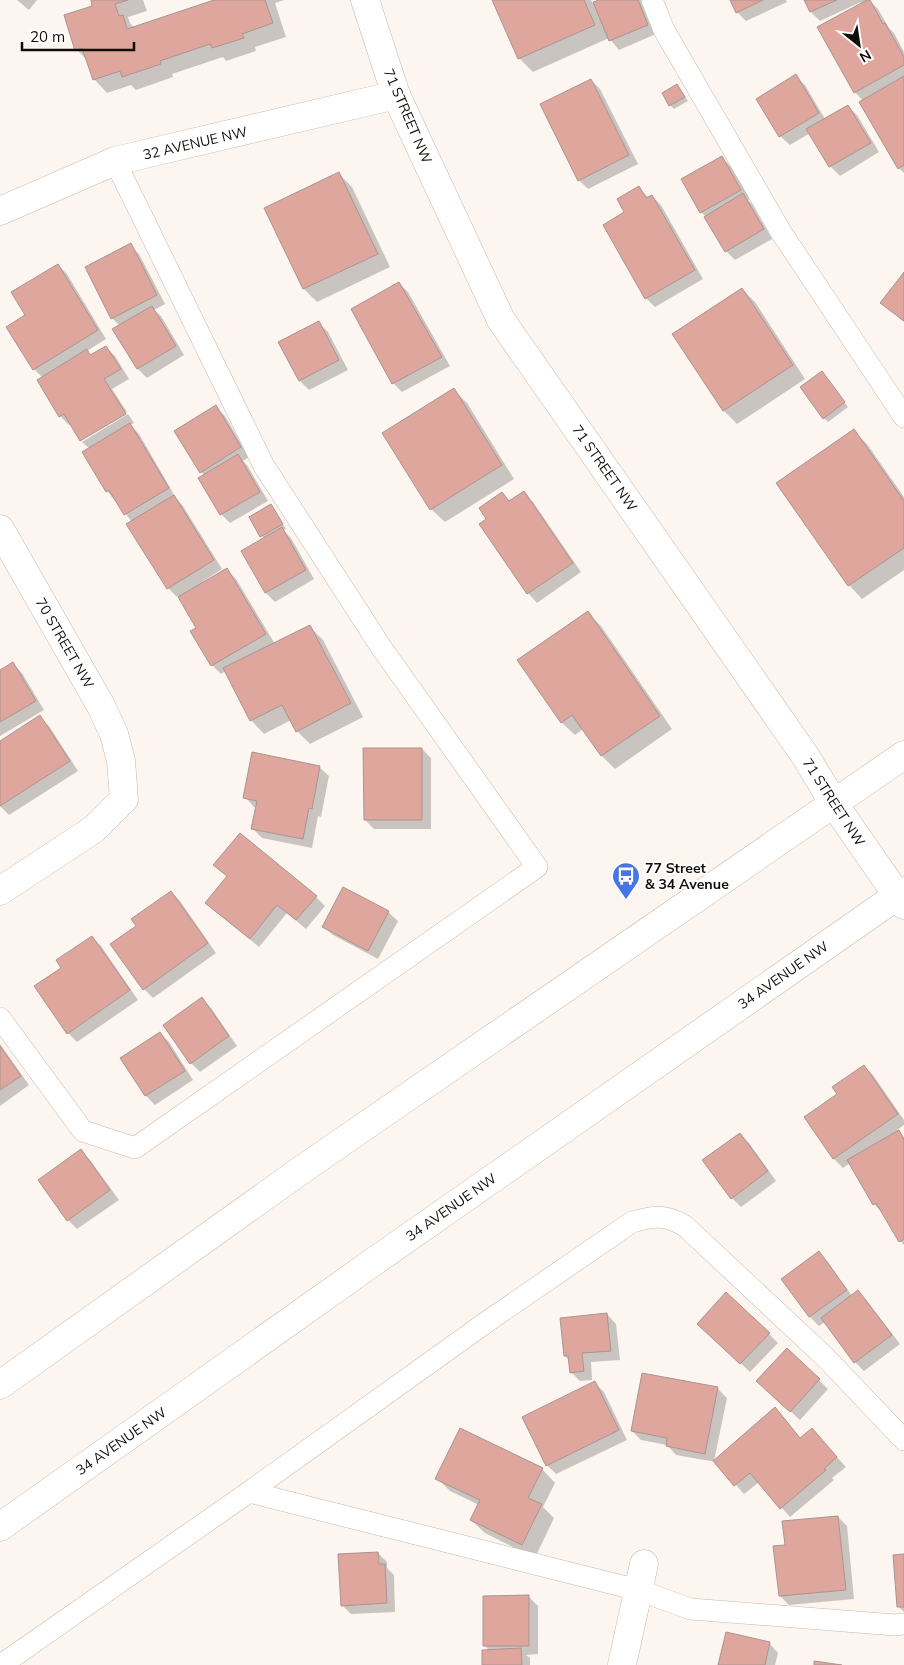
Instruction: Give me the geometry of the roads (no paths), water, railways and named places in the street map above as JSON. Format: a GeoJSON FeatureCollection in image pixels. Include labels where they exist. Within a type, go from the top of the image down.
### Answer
{"type":"FeatureCollection","features":[{"type":"Feature","properties":{"kind":"main road","name":"71 STREET NW"},"geometry":{"type":"LineString","coordinates":[[364,0],[396,95],[502,320],[806,757],[834,804],[902,897]]}},
{"type":"Feature","properties":{"kind":"main road","name":"32 AVENUE NW"},"geometry":{"type":"LineString","coordinates":[[0,211],[115,161],[396,95]]}},
{"type":"Feature","properties":{"kind":"main road","name":"70 STREET NW"},"geometry":{"type":"LineString","coordinates":[[0,529],[101,706],[114,734],[121,761],[124,799],[94,829],[0,891]]}},
{"type":"Feature","properties":{"kind":"main road"},"geometry":{"type":"LineString","coordinates":[[0,1385],[307,1166],[904,755]]}},
{"type":"Feature","properties":{"kind":"main road","name":"34 AVENUE NW"},"geometry":{"type":"LineString","coordinates":[[0,1527],[369,1265],[902,897]]}},
{"type":"Feature","properties":{"kind":"main road"},"geometry":{"type":"LineString","coordinates":[[622,1665],[644,1564]]}},
{"type":"Feature","properties":{"kind":"lane"},"geometry":{"type":"LineString","coordinates":[[652,0],[664,30],[781,232],[904,416]]}},
{"type":"Feature","properties":{"kind":"lane"},"geometry":{"type":"LineString","coordinates":[[0,1018],[83,1130],[135,1148],[537,867],[381,647],[264,466],[115,161]]}},
{"type":"Feature","properties":{"kind":"lane"},"geometry":{"type":"LineString","coordinates":[[1,1665],[249,1492],[488,1321],[632,1222],[660,1216],[669,1218],[684,1226],[826,1358],[904,1440]]}},
{"type":"Feature","properties":{"kind":"lane"},"geometry":{"type":"LineString","coordinates":[[249,1492],[638,1590],[691,1608],[895,1625],[904,1624]]}},
{"type":"Feature","properties":{"kind":"place","name":"77 Street & 34 Avenue"},"geometry":{"type":"Point","coordinates":[626,900]}}]}
